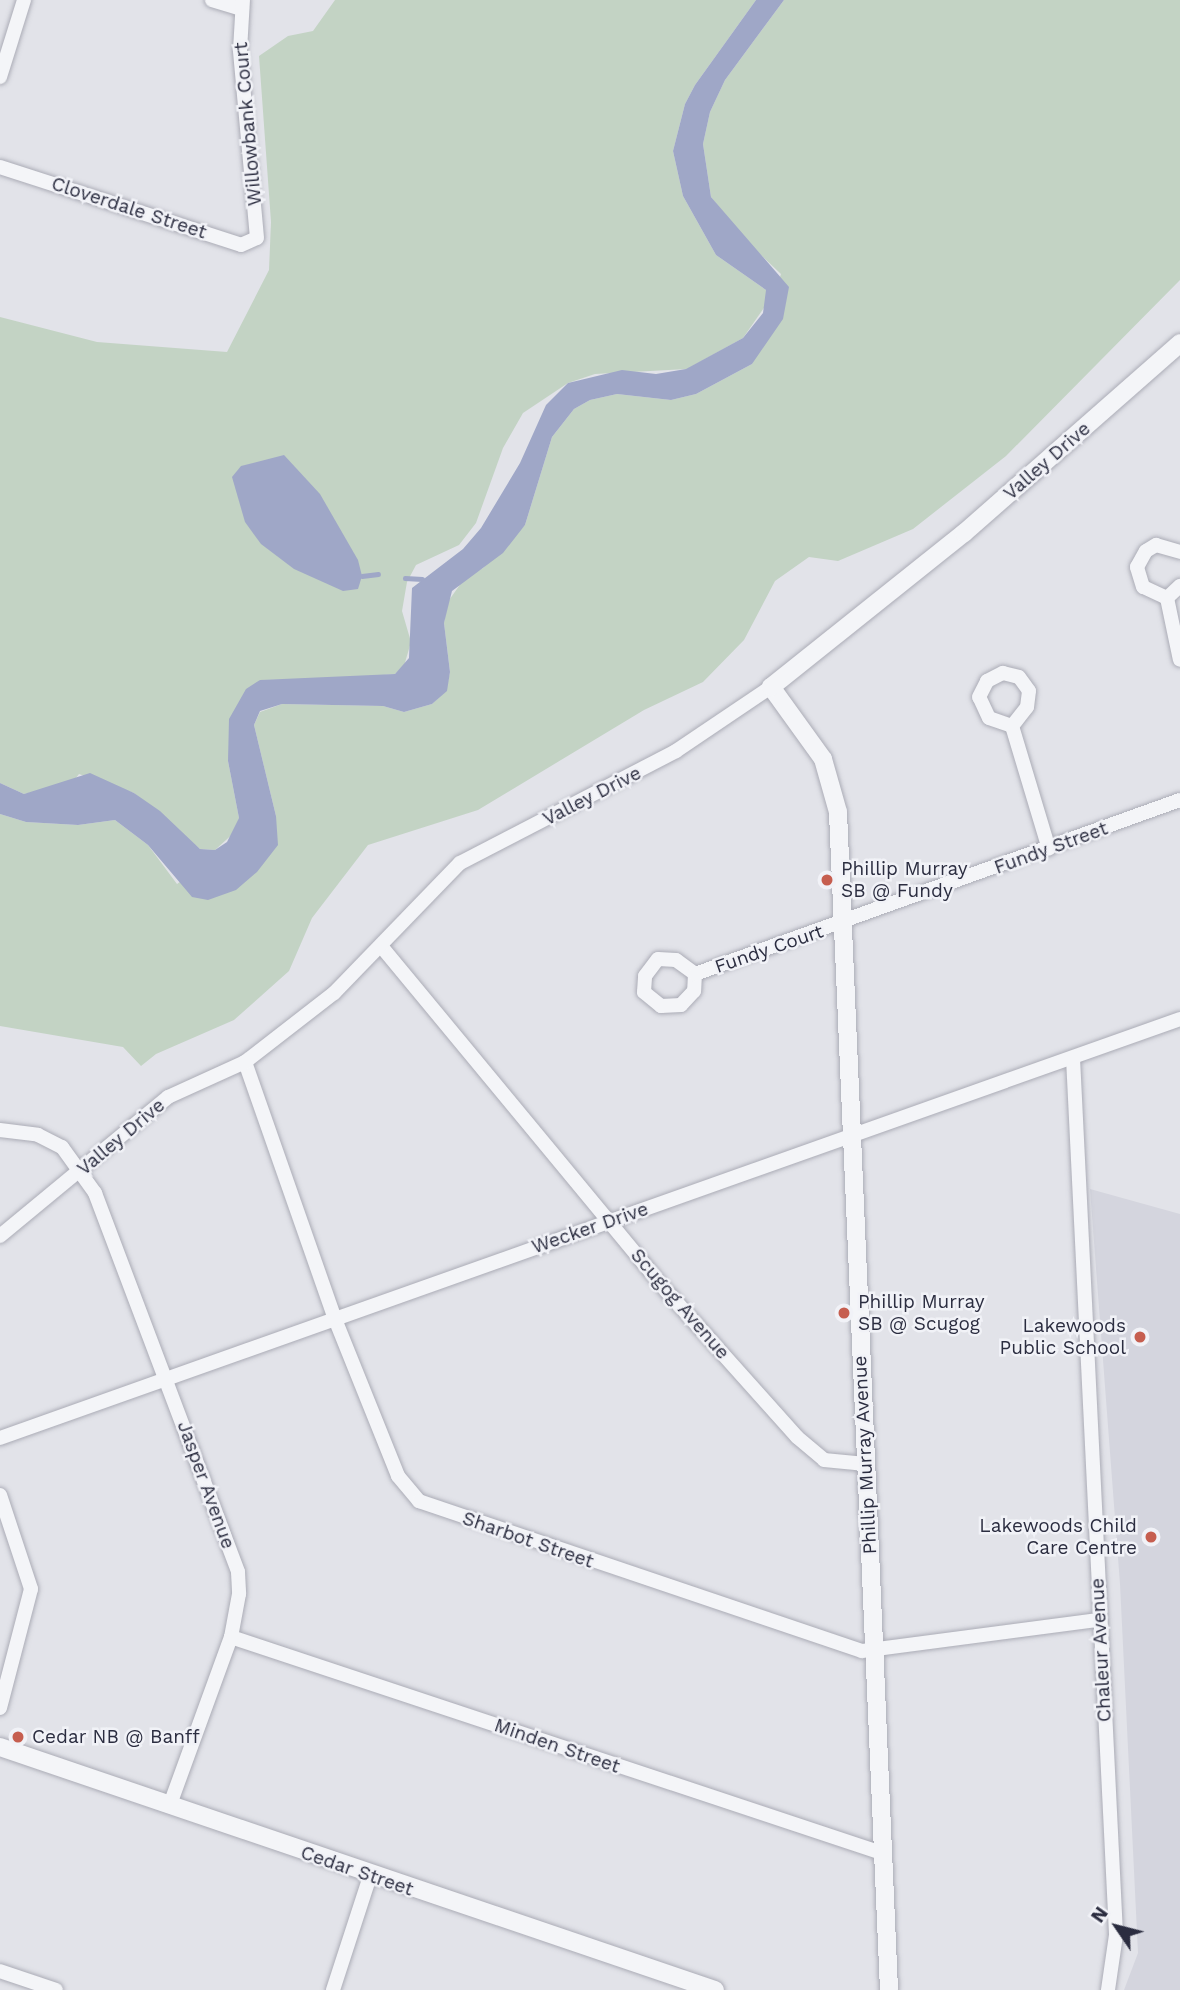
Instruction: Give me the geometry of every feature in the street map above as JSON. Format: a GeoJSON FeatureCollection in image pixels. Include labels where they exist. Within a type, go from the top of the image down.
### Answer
{"type":"FeatureCollection","features":[{"type":"Feature","properties":{"kind":"street"},"geometry":{"type":"LineString","coordinates":[[0,77],[24,0]]}},
{"type":"Feature","properties":{"kind":"street"},"geometry":{"type":"LineString","coordinates":[[212,0],[242,5]]}},
{"type":"Feature","properties":{"kind":"street","name":"Willowbank Court"},"geometry":{"type":"LineString","coordinates":[[242,5],[242,74],[257,238]]}},
{"type":"Feature","properties":{"kind":"street","name":"Cloverdale Street"},"geometry":{"type":"LineString","coordinates":[[0,167],[241,245],[257,238]]}},
{"type":"Feature","properties":{"kind":"street","name":"Valley Drive"},"geometry":{"type":"LineString","coordinates":[[0,1236],[168,1097],[245,1062],[334,993],[460,863],[676,751],[771,687],[964,533],[1180,343]]}},
{"type":"Feature","properties":{"kind":"street"},"geometry":{"type":"LineString","coordinates":[[1167,598],[1143,587],[1136,567],[1146,551],[1156,545],[1180,552]]}},
{"type":"Feature","properties":{"kind":"street"},"geometry":{"type":"LineString","coordinates":[[1167,598],[1180,586]]}},
{"type":"Feature","properties":{"kind":"street"},"geometry":{"type":"LineString","coordinates":[[1167,598],[1180,660]]}},
{"type":"Feature","properties":{"kind":"street","name":"Phillip Murray Avenue"},"geometry":{"type":"LineString","coordinates":[[771,687],[823,759],[838,812],[849,1138],[889,1990]]}},
{"type":"Feature","properties":{"kind":"street"},"geometry":{"type":"LineString","coordinates":[[1012,726],[1049,849]]}},
{"type":"Feature","properties":{"kind":"street","name":"Fundy Street"},"geometry":{"type":"LineString","coordinates":[[843,924],[1180,800]]}},
{"type":"Feature","properties":{"kind":"street","name":"Fundy Court"},"geometry":{"type":"LineString","coordinates":[[695,974],[843,924]]}},
{"type":"Feature","properties":{"kind":"street","name":"Scugog Avenue"},"geometry":{"type":"LineString","coordinates":[[382,946],[610,1221],[797,1437],[824,1460],[866,1464]]}},
{"type":"Feature","properties":{"kind":"street","name":"Wecker Drive"},"geometry":{"type":"LineString","coordinates":[[0,1438],[1180,1019]]}},
{"type":"Feature","properties":{"kind":"street","name":"Chaleur Avenue"},"geometry":{"type":"LineString","coordinates":[[1073,1058],[1116,1935],[1108,1990]]}},
{"type":"Feature","properties":{"kind":"street","name":"Sharbot Street"},"geometry":{"type":"LineString","coordinates":[[245,1062],[335,1319],[398,1476],[419,1501],[847,1647],[875,1651],[1099,1620]]}},
{"type":"Feature","properties":{"kind":"street","name":"Jasper Avenue"},"geometry":{"type":"LineString","coordinates":[[0,1130],[38,1135],[62,1147],[95,1193],[238,1572],[239,1594],[231,1637],[170,1805]]}},
{"type":"Feature","properties":{"kind":"street"},"geometry":{"type":"LineString","coordinates":[[0,1496],[32,1590],[0,1708]]}},
{"type":"Feature","properties":{"kind":"street","name":"Minden Street"},"geometry":{"type":"LineString","coordinates":[[231,1637],[883,1853]]}},
{"type":"Feature","properties":{"kind":"street","name":"Cedar Street"},"geometry":{"type":"LineString","coordinates":[[0,1747],[370,1876],[712,1989]]}},
{"type":"Feature","properties":{"kind":"street"},"geometry":{"type":"LineString","coordinates":[[333,1990],[370,1876]]}},
{"type":"Feature","properties":{"kind":"street"},"geometry":{"type":"LineString","coordinates":[[0,1972],[56,1990]]}},
{"type":"Feature","properties":{"kind":"shaded area"},"geometry":{"type":"Polygon","coordinates":[[[1090,1189],[1180,1214],[1180,1990],[1124,1990],[1138,1953],[1120,1584],[1090,1189]]]}},
{"type":"Feature","properties":{"kind":"green space"},"geometry":{"type":"Polygon","coordinates":[[[335,0],[756,0],[695,85],[685,104],[673,151],[683,196],[716,255],[766,290],[768,302],[743,338],[687,369],[595,374],[568,383],[523,413],[503,448],[476,523],[459,545],[416,565],[407,582],[402,611],[411,642],[404,666],[395,674],[340,679],[260,680],[228,761],[239,818],[237,830],[215,850],[200,849],[134,793],[79,774],[72,783],[24,794],[0,783],[0,317],[97,342],[227,352],[269,270],[271,222],[259,56],[288,36],[313,31],[335,0]]]}},
{"type":"Feature","properties":{"kind":"green space"},"geometry":{"type":"Polygon","coordinates":[[[784,0],[1180,0],[1180,280],[1006,456],[913,529],[838,561],[809,557],[775,581],[744,640],[703,682],[644,710],[478,810],[368,845],[312,918],[289,971],[234,1020],[156,1054],[141,1066],[123,1047],[0,1026],[0,814],[26,822],[78,825],[115,820],[148,845],[177,884],[276,816],[254,725],[260,712],[282,704],[383,706],[404,712],[432,704],[446,691],[450,672],[444,623],[447,603],[464,579],[483,568],[525,525],[552,437],[574,409],[590,400],[617,394],[671,400],[696,394],[752,364],[781,274],[745,240],[711,197],[703,144],[710,112],[725,80],[784,0]]]}},
{"type":"Feature","properties":{"kind":"water"},"geometry":{"type":"Polygon","coordinates":[[[756,0],[784,0],[725,80],[710,112],[703,144],[711,197],[789,287],[783,319],[752,364],[696,394],[671,400],[617,394],[590,400],[574,409],[552,437],[525,525],[503,553],[452,591],[444,623],[450,672],[447,691],[432,704],[404,712],[383,706],[282,704],[260,711],[254,725],[276,816],[278,845],[257,872],[236,890],[208,900],[192,897],[148,845],[115,820],[78,825],[26,822],[0,814],[0,783],[24,794],[90,773],[134,793],[160,811],[200,849],[215,850],[227,842],[239,818],[228,761],[229,719],[246,689],[260,680],[395,674],[409,658],[412,588],[463,549],[481,528],[520,463],[546,405],[568,383],[622,370],[656,374],[686,369],[743,338],[763,313],[766,290],[716,255],[683,196],[673,151],[685,104],[695,85],[756,0]]]}},
{"type":"Feature","properties":{"kind":"water"},"geometry":{"type":"Polygon","coordinates":[[[284,455],[320,494],[358,560],[362,576],[358,589],[343,591],[294,569],[261,544],[245,522],[232,477],[241,466],[284,455]]]}},
{"type":"Feature","properties":{"kind":"waterway"},"geometry":{"type":"LineString","coordinates":[[362,576],[378,574]]}},
{"type":"Feature","properties":{"kind":"waterway"},"geometry":{"type":"LineString","coordinates":[[405,578],[422,579]]}},
{"type":"Feature","properties":{"kind":"place","name":"Phillip Murray SB @ Fundy"},"geometry":{"type":"Point","coordinates":[827,880]}},
{"type":"Feature","properties":{"kind":"place","name":"Phillip Murray SB @ Scugog"},"geometry":{"type":"Point","coordinates":[844,1313]}},
{"type":"Feature","properties":{"kind":"place","name":"Lakewoods Public School"},"geometry":{"type":"Point","coordinates":[1140,1337]}},
{"type":"Feature","properties":{"kind":"place","name":"Lakewoods Child Care Centre"},"geometry":{"type":"Point","coordinates":[1151,1537]}},
{"type":"Feature","properties":{"kind":"place","name":"Cedar NB @ Banff"},"geometry":{"type":"Point","coordinates":[18,1737]}}]}
